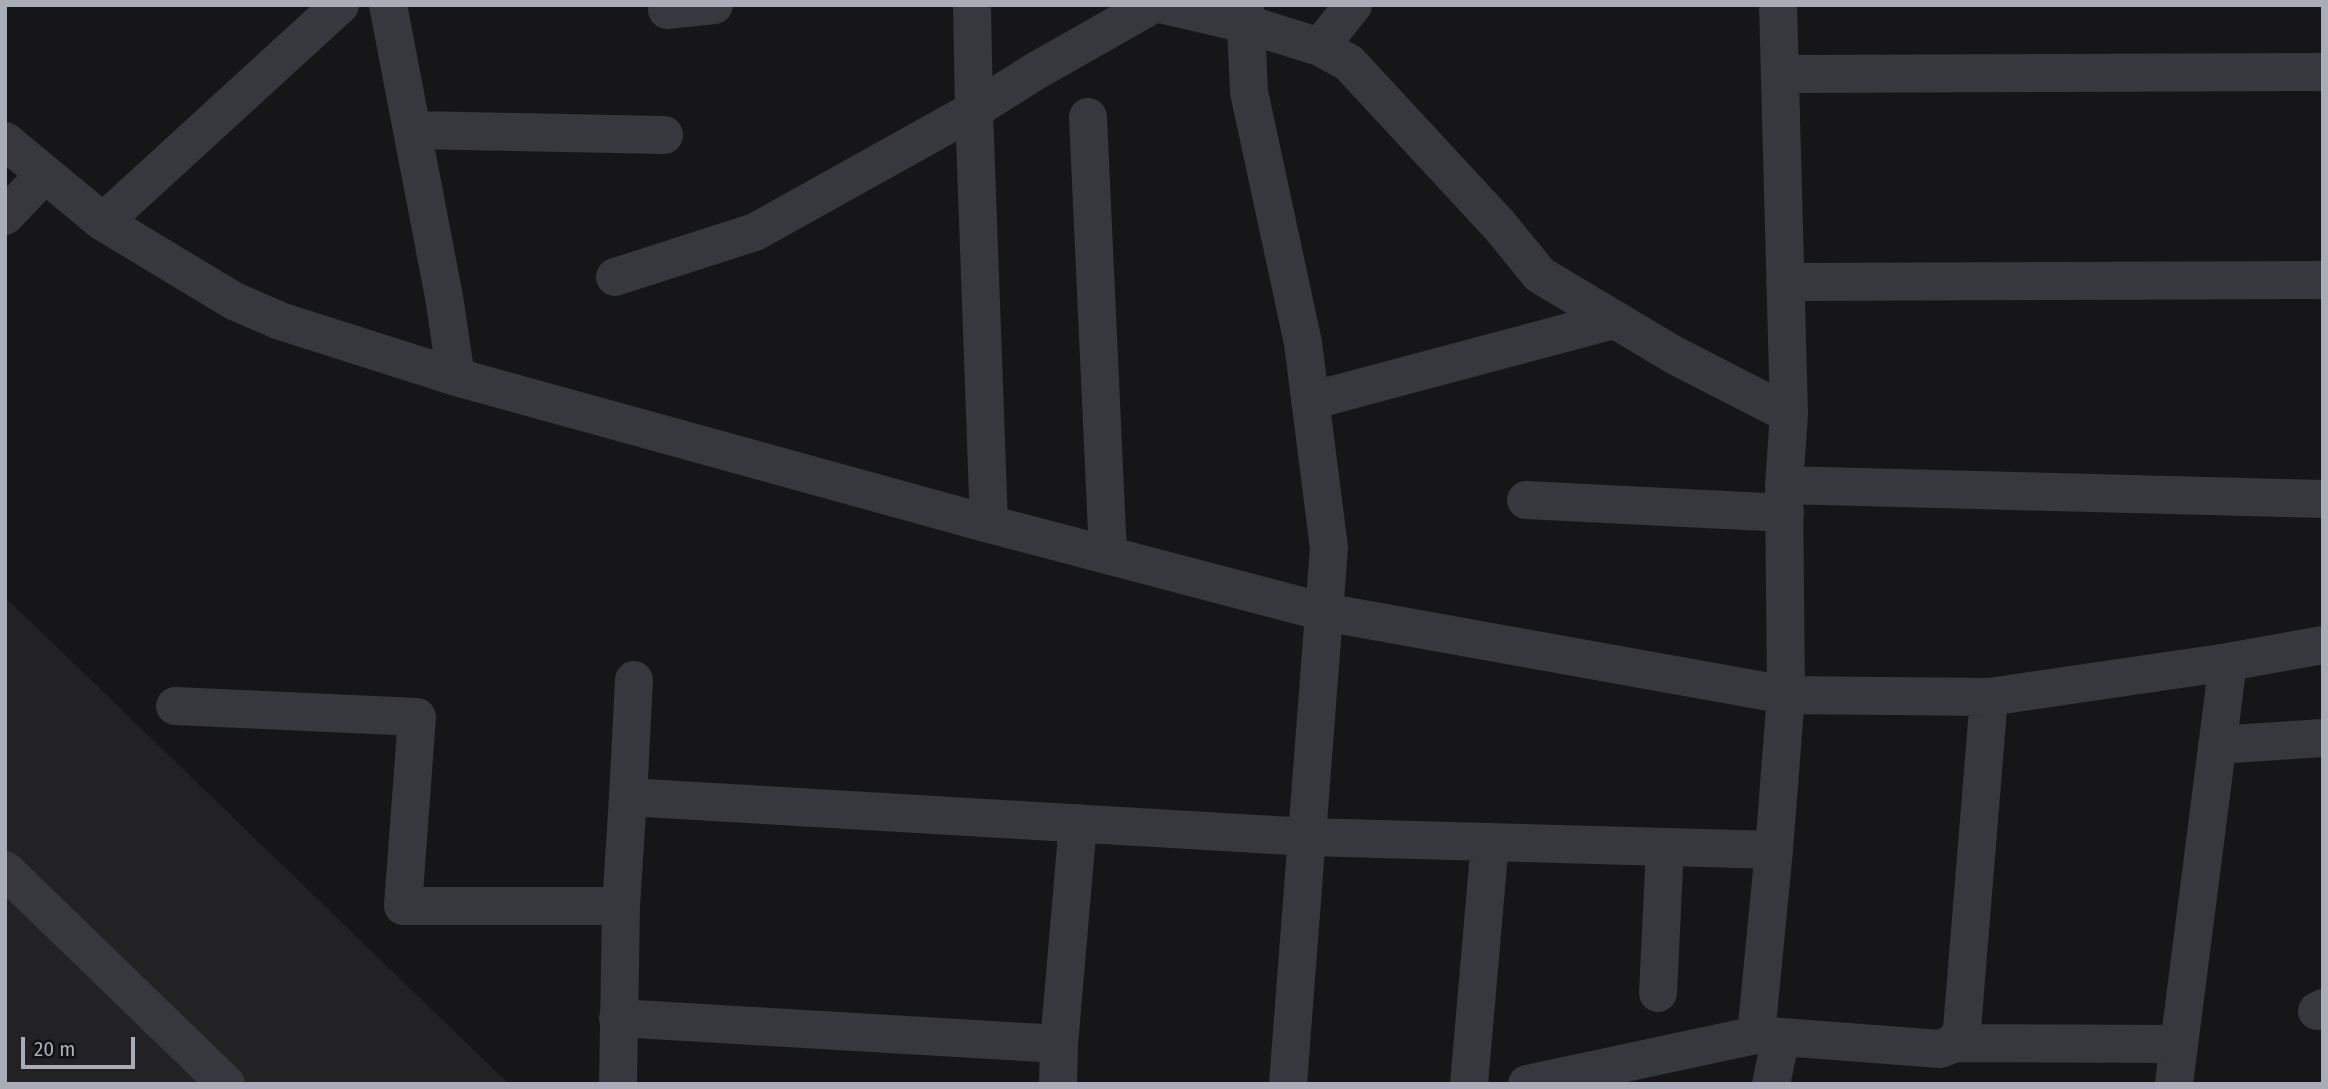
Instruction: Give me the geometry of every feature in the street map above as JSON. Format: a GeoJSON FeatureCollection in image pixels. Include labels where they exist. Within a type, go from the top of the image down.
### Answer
{"type":"FeatureCollection","features":[{"type":"Feature","properties":{"kind":"street"},"geometry":{"type":"LineString","coordinates":[[103,222],[340,5]]}},
{"type":"Feature","properties":{"kind":"street"},"geometry":{"type":"LineString","coordinates":[[390,5],[456,377]]}},
{"type":"Feature","properties":{"kind":"street"},"geometry":{"type":"LineString","coordinates":[[667,10],[714,5]]}},
{"type":"Feature","properties":{"kind":"street"},"geometry":{"type":"LineString","coordinates":[[972,5],[989,524]]}},
{"type":"Feature","properties":{"kind":"street"},"geometry":{"type":"LineString","coordinates":[[615,277],[755,232],[974,110],[1034,72],[1152,5]]}},
{"type":"Feature","properties":{"kind":"street"},"geometry":{"type":"LineString","coordinates":[[1164,5],[1246,14],[1320,47],[1349,64],[1500,226],[1540,275],[1674,355],[1789,414]]}},
{"type":"Feature","properties":{"kind":"street"},"geometry":{"type":"LineString","coordinates":[[1320,47],[1353,5]]}},
{"type":"Feature","properties":{"kind":"street"},"geometry":{"type":"LineString","coordinates":[[1771,1084],[1769,1036],[1774,850],[1786,695],[1785,499],[1789,414],[1778,5]]}},
{"type":"Feature","properties":{"kind":"street"},"geometry":{"type":"LineString","coordinates":[[1246,14],[1249,92],[1303,343],[1329,548],[1288,1084]]}},
{"type":"Feature","properties":{"kind":"street"},"geometry":{"type":"LineString","coordinates":[[1780,75],[2323,72]]}},
{"type":"Feature","properties":{"kind":"street"},"geometry":{"type":"LineString","coordinates":[[1088,117],[1108,555]]}},
{"type":"Feature","properties":{"kind":"street"},"geometry":{"type":"LineString","coordinates":[[414,130],[664,135]]}},
{"type":"Feature","properties":{"kind":"street"},"geometry":{"type":"LineString","coordinates":[[5,141],[103,222],[234,300],[280,321],[456,377],[989,524],[1324,612],[1786,695],[1989,696],[2228,662],[2323,645]]}},
{"type":"Feature","properties":{"kind":"street"},"geometry":{"type":"LineString","coordinates":[[5,216],[45,174]]}},
{"type":"Feature","properties":{"kind":"street"},"geometry":{"type":"LineString","coordinates":[[1785,282],[2323,280]]}},
{"type":"Feature","properties":{"kind":"street"},"geometry":{"type":"LineString","coordinates":[[1310,401],[1614,320]]}},
{"type":"Feature","properties":{"kind":"street"},"geometry":{"type":"LineString","coordinates":[[1526,500],[2323,499]]}},
{"type":"Feature","properties":{"kind":"street"},"geometry":{"type":"LineString","coordinates":[[2174,1084],[2228,662]]}},
{"type":"Feature","properties":{"kind":"street"},"geometry":{"type":"LineString","coordinates":[[618,1084],[621,906],[634,680]]}},
{"type":"Feature","properties":{"kind":"street"},"geometry":{"type":"LineString","coordinates":[[1955,1042],[1962,1029],[1989,696]]}},
{"type":"Feature","properties":{"kind":"street"},"geometry":{"type":"LineString","coordinates":[[175,706],[417,717],[403,906],[621,906]]}},
{"type":"Feature","properties":{"kind":"street"},"geometry":{"type":"LineString","coordinates":[[2217,745],[2323,738]]}},
{"type":"Feature","properties":{"kind":"street"},"geometry":{"type":"LineString","coordinates":[[628,797],[1308,837],[1774,850]]}},
{"type":"Feature","properties":{"kind":"street"},"geometry":{"type":"LineString","coordinates":[[1058,1084],[1077,823]]}},
{"type":"Feature","properties":{"kind":"street"},"geometry":{"type":"LineString","coordinates":[[1469,1084],[1490,842]]}},
{"type":"Feature","properties":{"kind":"street"},"geometry":{"type":"LineString","coordinates":[[1658,993],[1665,847]]}},
{"type":"Feature","properties":{"kind":"street"},"geometry":{"type":"LineString","coordinates":[[5,870],[226,1084]]}},
{"type":"Feature","properties":{"kind":"street"},"geometry":{"type":"LineString","coordinates":[[618,1018],[1059,1044]]}},
{"type":"Feature","properties":{"kind":"street"},"geometry":{"type":"LineString","coordinates":[[1527,1084],[1567,1079],[1769,1036],[1940,1049],[1955,1042],[2179,1044]]}},
{"type":"Feature","properties":{"kind":"shaded area"},"geometry":{"type":"Polygon","coordinates":[[[5,597],[509,1084],[5,1084],[5,597]]]}}]}
